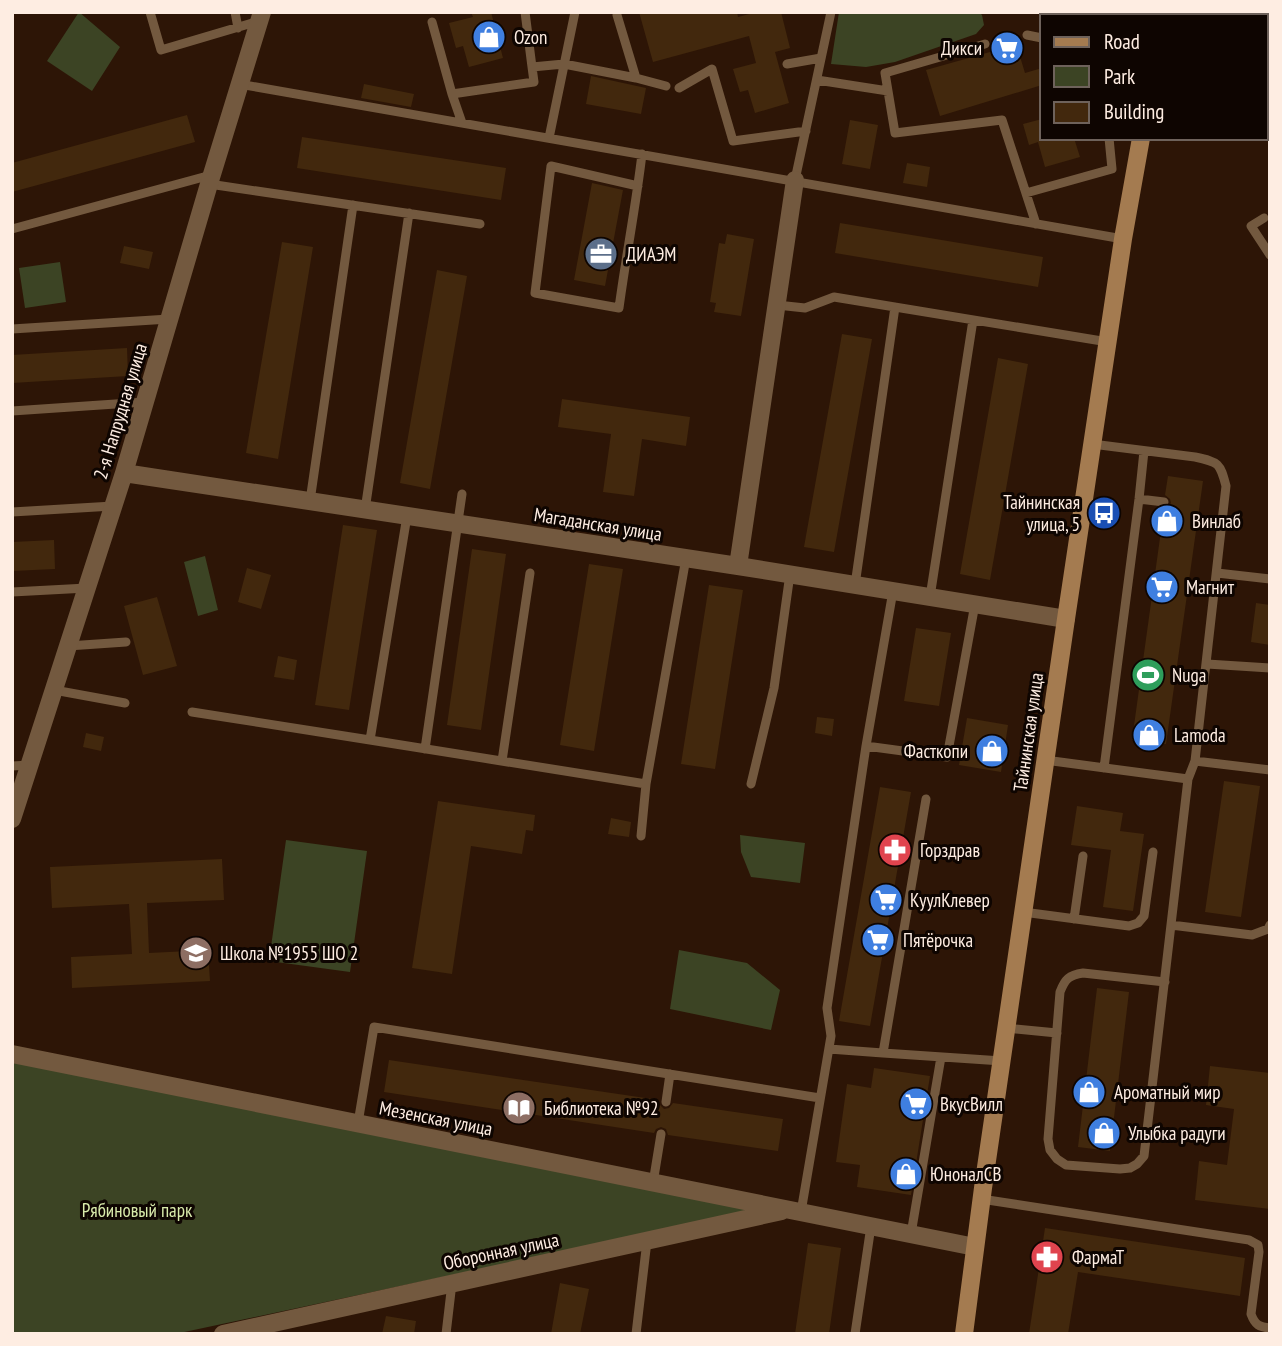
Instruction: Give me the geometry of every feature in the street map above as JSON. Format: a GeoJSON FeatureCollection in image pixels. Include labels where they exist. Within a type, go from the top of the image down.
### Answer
{"type":"FeatureCollection","features":[{"type":"Feature","properties":{"kind":"main road","name":"Тайнинская улица"},"geometry":{"type":"LineString","coordinates":[[964,1334],[1045,760],[1123,239],[1141,140]]}},
{"type":"Feature","properties":{"kind":"street","name":"2-я Напрудная улица"},"geometry":{"type":"LineString","coordinates":[[12,819],[21,766],[54,690],[124,473],[260,17]]}},
{"type":"Feature","properties":{"kind":"street"},"geometry":{"type":"LineString","coordinates":[[737,566],[795,180]]}},
{"type":"Feature","properties":{"kind":"street","name":"Магаданская улица"},"geometry":{"type":"LineString","coordinates":[[124,473],[790,574],[1066,619]]}},
{"type":"Feature","properties":{"kind":"street","name":"Мезенская улица"},"geometry":{"type":"LineString","coordinates":[[12,1054],[975,1247]]}},
{"type":"Feature","properties":{"kind":"street","name":"Оборонная улица"},"geometry":{"type":"LineString","coordinates":[[223,1334],[278,1328],[452,1283],[795,1211]]}},
{"type":"Feature","properties":{"kind":"lane"},"geometry":{"type":"LineString","coordinates":[[150,12],[161,50],[238,27],[260,17]]}},
{"type":"Feature","properties":{"kind":"lane"},"geometry":{"type":"LineString","coordinates":[[235,12],[238,27]]}},
{"type":"Feature","properties":{"kind":"lane"},"geometry":{"type":"LineString","coordinates":[[452,94],[534,82],[525,12]]}},
{"type":"Feature","properties":{"kind":"lane"},"geometry":{"type":"LineString","coordinates":[[549,138],[575,12]]}},
{"type":"Feature","properties":{"kind":"lane"},"geometry":{"type":"LineString","coordinates":[[795,180],[829,13]]}},
{"type":"Feature","properties":{"kind":"lane"},"geometry":{"type":"LineString","coordinates":[[617,15],[636,78]]}},
{"type":"Feature","properties":{"kind":"lane"},"geometry":{"type":"LineString","coordinates":[[432,22],[462,123]]}},
{"type":"Feature","properties":{"kind":"lane"},"geometry":{"type":"LineString","coordinates":[[1027,35],[1040,38]]}},
{"type":"Feature","properties":{"kind":"lane"},"geometry":{"type":"LineString","coordinates":[[985,44],[885,73],[895,133],[1002,120],[1035,224]]}},
{"type":"Feature","properties":{"kind":"lane"},"geometry":{"type":"LineString","coordinates":[[787,64],[821,58]]}},
{"type":"Feature","properties":{"kind":"lane"},"geometry":{"type":"LineString","coordinates":[[532,66],[564,64],[666,86]]}},
{"type":"Feature","properties":{"kind":"lane"},"geometry":{"type":"LineString","coordinates":[[679,88],[712,69],[733,141],[806,131]]}},
{"type":"Feature","properties":{"kind":"lane"},"geometry":{"type":"LineString","coordinates":[[817,80],[888,90]]}},
{"type":"Feature","properties":{"kind":"lane"},"geometry":{"type":"LineString","coordinates":[[239,84],[1123,239]]}},
{"type":"Feature","properties":{"kind":"lane"},"geometry":{"type":"LineString","coordinates":[[1026,193],[1112,169],[1109,140]]}},
{"type":"Feature","properties":{"kind":"lane"},"geometry":{"type":"LineString","coordinates":[[638,186],[551,166],[535,293],[620,308],[638,186],[642,154]]}},
{"type":"Feature","properties":{"kind":"lane"},"geometry":{"type":"LineString","coordinates":[[12,229],[210,179],[353,205],[480,224]]}},
{"type":"Feature","properties":{"kind":"lane"},"geometry":{"type":"LineString","coordinates":[[310,501],[353,205]]}},
{"type":"Feature","properties":{"kind":"lane"},"geometry":{"type":"LineString","coordinates":[[365,510],[409,213]]}},
{"type":"Feature","properties":{"kind":"lane"},"geometry":{"type":"LineString","coordinates":[[1264,218],[1251,226],[1270,255]]}},
{"type":"Feature","properties":{"kind":"lane"},"geometry":{"type":"LineString","coordinates":[[776,305],[805,308],[834,297],[1108,342]]}},
{"type":"Feature","properties":{"kind":"lane"},"geometry":{"type":"LineString","coordinates":[[855,585],[895,307]]}},
{"type":"Feature","properties":{"kind":"lane"},"geometry":{"type":"LineString","coordinates":[[12,329],[169,319]]}},
{"type":"Feature","properties":{"kind":"lane"},"geometry":{"type":"LineString","coordinates":[[930,597],[973,320]]}},
{"type":"Feature","properties":{"kind":"lane"},"geometry":{"type":"LineString","coordinates":[[12,411],[145,402]]}},
{"type":"Feature","properties":{"kind":"lane"},"geometry":{"type":"LineString","coordinates":[[1092,444],[1212,461],[1222,469],[1226,486],[1207,664],[1195,761],[1188,779],[1165,982],[1144,1156],[1130,1168],[1120,1169],[1066,1165],[1057,1160],[1050,1150],[1048,1139],[1060,992],[1064,981],[1070,975],[1083,973],[1165,982]]}},
{"type":"Feature","properties":{"kind":"lane"},"geometry":{"type":"LineString","coordinates":[[1104,768],[1144,451]]}},
{"type":"Feature","properties":{"kind":"lane"},"geometry":{"type":"LineString","coordinates":[[425,748],[461,494]]}},
{"type":"Feature","properties":{"kind":"lane"},"geometry":{"type":"LineString","coordinates":[[1139,499],[1164,502]]}},
{"type":"Feature","properties":{"kind":"lane"},"geometry":{"type":"LineString","coordinates":[[12,512],[113,506]]}},
{"type":"Feature","properties":{"kind":"lane"},"geometry":{"type":"LineString","coordinates":[[370,740],[407,516]]}},
{"type":"Feature","properties":{"kind":"lane"},"geometry":{"type":"LineString","coordinates":[[641,836],[646,784],[686,558]]}},
{"type":"Feature","properties":{"kind":"lane"},"geometry":{"type":"LineString","coordinates":[[502,761],[530,573]]}},
{"type":"Feature","properties":{"kind":"lane"},"geometry":{"type":"LineString","coordinates":[[1217,573],[1270,579]]}},
{"type":"Feature","properties":{"kind":"lane"},"geometry":{"type":"LineString","coordinates":[[751,784],[774,688],[790,574]]}},
{"type":"Feature","properties":{"kind":"lane"},"geometry":{"type":"LineString","coordinates":[[12,592],[87,588]]}},
{"type":"Feature","properties":{"kind":"lane"},"geometry":{"type":"LineString","coordinates":[[795,1211],[829,1049],[831,1036],[827,1008],[866,746],[893,591]]}},
{"type":"Feature","properties":{"kind":"lane"},"geometry":{"type":"LineString","coordinates":[[866,746],[947,757],[975,604]]}},
{"type":"Feature","properties":{"kind":"lane"},"geometry":{"type":"LineString","coordinates":[[68,646],[126,642]]}},
{"type":"Feature","properties":{"kind":"lane"},"geometry":{"type":"LineString","coordinates":[[1207,664],[1270,668]]}},
{"type":"Feature","properties":{"kind":"lane"},"geometry":{"type":"LineString","coordinates":[[54,690],[125,703]]}},
{"type":"Feature","properties":{"kind":"lane"},"geometry":{"type":"LineString","coordinates":[[192,712],[646,784]]}},
{"type":"Feature","properties":{"kind":"lane"},"geometry":{"type":"LineString","coordinates":[[1045,760],[1188,779]]}},
{"type":"Feature","properties":{"kind":"lane"},"geometry":{"type":"LineString","coordinates":[[1195,761],[1270,770]]}},
{"type":"Feature","properties":{"kind":"lane"},"geometry":{"type":"LineString","coordinates":[[883,1052],[926,799]]}},
{"type":"Feature","properties":{"kind":"lane"},"geometry":{"type":"LineString","coordinates":[[1023,912],[1129,926],[1138,923],[1144,916],[1153,852]]}},
{"type":"Feature","properties":{"kind":"lane"},"geometry":{"type":"LineString","coordinates":[[1074,919],[1083,856]]}},
{"type":"Feature","properties":{"kind":"lane"},"geometry":{"type":"LineString","coordinates":[[1171,925],[1252,935],[1268,929],[1270,925]]}},
{"type":"Feature","properties":{"kind":"lane"},"geometry":{"type":"LineString","coordinates":[[358,1124],[374,1027],[820,1098]]}},
{"type":"Feature","properties":{"kind":"lane"},"geometry":{"type":"LineString","coordinates":[[1006,1028],[1057,1033]]}},
{"type":"Feature","properties":{"kind":"lane"},"geometry":{"type":"LineString","coordinates":[[829,1049],[1002,1061]]}},
{"type":"Feature","properties":{"kind":"lane"},"geometry":{"type":"LineString","coordinates":[[911,1234],[941,1057]]}},
{"type":"Feature","properties":{"kind":"lane"},"geometry":{"type":"LineString","coordinates":[[666,1101],[670,1074]]}},
{"type":"Feature","properties":{"kind":"lane"},"geometry":{"type":"LineString","coordinates":[[653,1182],[661,1134]]}},
{"type":"Feature","properties":{"kind":"lane"},"geometry":{"type":"LineString","coordinates":[[981,1199],[1249,1240],[1258,1245],[1259,1252],[1251,1314],[1260,1327],[1270,1328]]}},
{"type":"Feature","properties":{"kind":"lane"},"geometry":{"type":"LineString","coordinates":[[855,1334],[871,1226]]}},
{"type":"Feature","properties":{"kind":"lane"},"geometry":{"type":"LineString","coordinates":[[636,1334],[646,1241]]}},
{"type":"Feature","properties":{"kind":"lane"},"geometry":{"type":"LineString","coordinates":[[446,1334],[452,1283]]}},
{"type":"Feature","properties":{"kind":"green space"},"geometry":{"type":"Polygon","coordinates":[[[79,12],[120,47],[92,91],[47,61],[79,12]]]}},
{"type":"Feature","properties":{"kind":"green space"},"geometry":{"type":"Polygon","coordinates":[[[839,12],[979,12],[984,25],[976,34],[895,62],[866,67],[831,64],[839,12]]]}},
{"type":"Feature","properties":{"kind":"green space"},"geometry":{"type":"Polygon","coordinates":[[[60,262],[66,302],[25,308],[19,268],[60,262]]]}},
{"type":"Feature","properties":{"kind":"green space"},"geometry":{"type":"Polygon","coordinates":[[[205,556],[218,610],[198,616],[184,562],[205,556]]]}},
{"type":"Feature","properties":{"kind":"green space"},"geometry":{"type":"Polygon","coordinates":[[[740,835],[805,843],[800,883],[751,877],[741,852],[740,835]]]}},
{"type":"Feature","properties":{"kind":"green space"},"geometry":{"type":"Polygon","coordinates":[[[286,840],[367,851],[350,972],[269,961],[286,840]]]}},
{"type":"Feature","properties":{"kind":"green space"},"geometry":{"type":"Polygon","coordinates":[[[679,950],[747,963],[780,990],[771,1030],[670,1009],[679,950]]]}},
{"type":"Feature","properties":{"kind":"green space","name":"Рябиновый парк"},"geometry":{"type":"Polygon","coordinates":[[[12,1058],[762,1209],[175,1334],[12,1334],[12,1058]]]}},
{"type":"Feature","properties":{"kind":"building"},"geometry":{"type":"Polygon","coordinates":[[[471,12],[491,12],[503,58],[469,67],[463,46],[456,48],[449,23],[473,17],[471,12]]]}},
{"type":"Feature","properties":{"kind":"building"},"geometry":{"type":"Polygon","coordinates":[[[639,12],[737,12],[738,17],[757,12],[781,12],[790,48],[775,52],[789,103],[755,113],[748,90],[740,92],[733,69],[756,63],[749,36],[653,62],[639,12]]]}},
{"type":"Feature","properties":{"kind":"building"},"geometry":{"type":"Polygon","coordinates":[[[1014,37],[1025,73],[1040,69],[1040,86],[940,116],[926,70],[997,50],[995,42],[1014,37]]]}},
{"type":"Feature","properties":{"kind":"building"},"geometry":{"type":"Polygon","coordinates":[[[591,76],[646,88],[641,114],[586,104],[591,76]]]}},
{"type":"Feature","properties":{"kind":"building"},"geometry":{"type":"Polygon","coordinates":[[[364,84],[414,94],[411,107],[361,98],[364,84]]]}},
{"type":"Feature","properties":{"kind":"building"},"geometry":{"type":"Polygon","coordinates":[[[187,115],[195,142],[12,192],[12,163],[187,115]]]}},
{"type":"Feature","properties":{"kind":"building"},"geometry":{"type":"Polygon","coordinates":[[[850,120],[878,125],[870,169],[842,164],[850,120]]]}},
{"type":"Feature","properties":{"kind":"building"},"geometry":{"type":"Polygon","coordinates":[[[1040,120],[1040,140],[1075,140],[1080,157],[1045,167],[1038,142],[1029,145],[1023,124],[1040,120]]]}},
{"type":"Feature","properties":{"kind":"building"},"geometry":{"type":"Polygon","coordinates":[[[302,137],[506,168],[501,200],[297,168],[302,137]]]}},
{"type":"Feature","properties":{"kind":"building"},"geometry":{"type":"Polygon","coordinates":[[[907,163],[930,167],[927,187],[903,183],[907,163]]]}},
{"type":"Feature","properties":{"kind":"building"},"geometry":{"type":"Polygon","coordinates":[[[592,183],[623,190],[605,286],[574,280],[592,183]]]}},
{"type":"Feature","properties":{"kind":"building"},"geometry":{"type":"Polygon","coordinates":[[[840,223],[1043,257],[1038,287],[835,253],[840,223]]]}},
{"type":"Feature","properties":{"kind":"building"},"geometry":{"type":"Polygon","coordinates":[[[727,234],[754,239],[741,316],[714,312],[716,303],[710,302],[719,243],[725,244],[727,234]]]}},
{"type":"Feature","properties":{"kind":"building"},"geometry":{"type":"Polygon","coordinates":[[[282,242],[313,247],[278,459],[246,453],[282,242]]]}},
{"type":"Feature","properties":{"kind":"building"},"geometry":{"type":"Polygon","coordinates":[[[124,246],[153,252],[149,269],[120,263],[124,246]]]}},
{"type":"Feature","properties":{"kind":"building"},"geometry":{"type":"Polygon","coordinates":[[[437,270],[467,276],[430,489],[400,483],[437,270]]]}},
{"type":"Feature","properties":{"kind":"building"},"geometry":{"type":"Polygon","coordinates":[[[842,334],[872,339],[834,552],[804,547],[842,334]]]}},
{"type":"Feature","properties":{"kind":"building"},"geometry":{"type":"Polygon","coordinates":[[[127,348],[128,376],[12,383],[12,355],[127,348]]]}},
{"type":"Feature","properties":{"kind":"building"},"geometry":{"type":"Polygon","coordinates":[[[998,358],[1028,364],[990,580],[960,574],[998,358]]]}},
{"type":"Feature","properties":{"kind":"building"},"geometry":{"type":"Polygon","coordinates":[[[562,399],[690,417],[686,446],[642,439],[634,496],[603,492],[611,434],[558,427],[562,399]]]}},
{"type":"Feature","properties":{"kind":"building"},"geometry":{"type":"Polygon","coordinates":[[[1168,476],[1203,481],[1166,744],[1132,740],[1164,509],[1171,503],[1165,495],[1168,476]]]}},
{"type":"Feature","properties":{"kind":"building"},"geometry":{"type":"Polygon","coordinates":[[[343,525],[377,530],[349,710],[315,705],[343,525]]]}},
{"type":"Feature","properties":{"kind":"building"},"geometry":{"type":"Polygon","coordinates":[[[54,540],[55,569],[12,571],[12,542],[54,540]]]}},
{"type":"Feature","properties":{"kind":"building"},"geometry":{"type":"Polygon","coordinates":[[[472,549],[506,554],[481,730],[447,725],[472,549]]]}},
{"type":"Feature","properties":{"kind":"building"},"geometry":{"type":"Polygon","coordinates":[[[589,564],[623,569],[594,751],[560,745],[589,564]]]}},
{"type":"Feature","properties":{"kind":"building"},"geometry":{"type":"Polygon","coordinates":[[[247,568],[271,575],[261,609],[238,602],[247,568]]]}},
{"type":"Feature","properties":{"kind":"building"},"geometry":{"type":"Polygon","coordinates":[[[709,585],[743,590],[715,769],[681,764],[709,585]]]}},
{"type":"Feature","properties":{"kind":"building"},"geometry":{"type":"Polygon","coordinates":[[[157,597],[177,666],[143,675],[124,606],[157,597]]]}},
{"type":"Feature","properties":{"kind":"building"},"geometry":{"type":"Polygon","coordinates":[[[1256,603],[1270,605],[1270,645],[1251,642],[1256,603]]]}},
{"type":"Feature","properties":{"kind":"building"},"geometry":{"type":"Polygon","coordinates":[[[916,628],[951,633],[939,706],[904,701],[916,628]]]}},
{"type":"Feature","properties":{"kind":"building"},"geometry":{"type":"Polygon","coordinates":[[[278,656],[297,660],[294,680],[274,677],[278,656]]]}},
{"type":"Feature","properties":{"kind":"building"},"geometry":{"type":"Polygon","coordinates":[[[817,717],[834,719],[832,736],[815,733],[817,717]]]}},
{"type":"Feature","properties":{"kind":"building"},"geometry":{"type":"Polygon","coordinates":[[[967,718],[1008,725],[1001,772],[959,765],[967,718]]]}},
{"type":"Feature","properties":{"kind":"building"},"geometry":{"type":"Polygon","coordinates":[[[86,733],[104,737],[101,751],[83,747],[86,733]]]}},
{"type":"Feature","properties":{"kind":"building"},"geometry":{"type":"Polygon","coordinates":[[[1224,781],[1260,786],[1241,917],[1205,912],[1224,781]]]}},
{"type":"Feature","properties":{"kind":"building"},"geometry":{"type":"Polygon","coordinates":[[[880,787],[911,792],[870,1026],[839,1021],[880,787]]]}},
{"type":"Feature","properties":{"kind":"building"},"geometry":{"type":"Polygon","coordinates":[[[438,801],[535,815],[533,831],[526,830],[522,854],[471,846],[452,974],[412,968],[438,801]]]}},
{"type":"Feature","properties":{"kind":"building"},"geometry":{"type":"Polygon","coordinates":[[[1077,806],[1123,813],[1120,831],[1144,834],[1133,911],[1103,907],[1111,850],[1071,845],[1077,806]]]}},
{"type":"Feature","properties":{"kind":"building"},"geometry":{"type":"Polygon","coordinates":[[[611,818],[631,822],[629,837],[608,834],[611,818]]]}},
{"type":"Feature","properties":{"kind":"building"},"geometry":{"type":"Polygon","coordinates":[[[222,859],[224,900],[147,903],[149,953],[208,950],[210,981],[72,988],[71,957],[132,954],[129,904],[52,908],[50,867],[222,859]]]}},
{"type":"Feature","properties":{"kind":"building"},"geometry":{"type":"Polygon","coordinates":[[[1097,988],[1129,992],[1110,1151],[1078,1147],[1097,988]]]}},
{"type":"Feature","properties":{"kind":"building"},"geometry":{"type":"Polygon","coordinates":[[[389,1060],[659,1100],[664,1109],[673,1103],[783,1119],[778,1151],[668,1135],[666,1129],[661,1127],[654,1133],[384,1092],[389,1060]]]}},
{"type":"Feature","properties":{"kind":"building"},"geometry":{"type":"Polygon","coordinates":[[[1210,1066],[1270,1073],[1270,1209],[1195,1200],[1199,1161],[1227,1165],[1234,1109],[1206,1105],[1210,1066]]]}},
{"type":"Feature","properties":{"kind":"building"},"geometry":{"type":"Polygon","coordinates":[[[874,1068],[930,1076],[911,1195],[857,1187],[860,1165],[836,1162],[847,1084],[871,1088],[874,1068]]]}},
{"type":"Feature","properties":{"kind":"building"},"geometry":{"type":"Polygon","coordinates":[[[1045,1228],[1245,1258],[1240,1296],[1078,1272],[1068,1334],[1029,1334],[1045,1228]]]}},
{"type":"Feature","properties":{"kind":"building"},"geometry":{"type":"Polygon","coordinates":[[[808,1243],[841,1248],[829,1334],[795,1334],[808,1243]]]}},
{"type":"Feature","properties":{"kind":"building"},"geometry":{"type":"Polygon","coordinates":[[[560,1283],[589,1289],[580,1334],[551,1334],[560,1283]]]}},
{"type":"Feature","properties":{"kind":"building"},"geometry":{"type":"Polygon","coordinates":[[[386,1316],[416,1321],[414,1334],[382,1334],[386,1316]]]}},
{"type":"Feature","properties":{"kind":"place","name":"Ozon"},"geometry":{"type":"Point","coordinates":[489,37]}},
{"type":"Feature","properties":{"kind":"place","name":"Дикси"},"geometry":{"type":"Point","coordinates":[1007,48]}},
{"type":"Feature","properties":{"kind":"place","name":"ДИАЭМ"},"geometry":{"type":"Point","coordinates":[601,254]}},
{"type":"Feature","properties":{"kind":"place","name":"Тайнинская улица, 5"},"geometry":{"type":"Point","coordinates":[1104,513]}},
{"type":"Feature","properties":{"kind":"place","name":"Винлаб"},"geometry":{"type":"Point","coordinates":[1167,521]}},
{"type":"Feature","properties":{"kind":"place","name":"Магнит"},"geometry":{"type":"Point","coordinates":[1162,587]}},
{"type":"Feature","properties":{"kind":"place","name":"Nuga"},"geometry":{"type":"Point","coordinates":[1148,675]}},
{"type":"Feature","properties":{"kind":"place","name":"Lamoda"},"geometry":{"type":"Point","coordinates":[1149,735]}},
{"type":"Feature","properties":{"kind":"place","name":"Фасткопи"},"geometry":{"type":"Point","coordinates":[992,751]}},
{"type":"Feature","properties":{"kind":"place","name":"Горздрав"},"geometry":{"type":"Point","coordinates":[895,850]}},
{"type":"Feature","properties":{"kind":"place","name":"КуулКлевер"},"geometry":{"type":"Point","coordinates":[886,900]}},
{"type":"Feature","properties":{"kind":"place","name":"Пятёрочка"},"geometry":{"type":"Point","coordinates":[878,940]}},
{"type":"Feature","properties":{"kind":"place","name":"Школа №1955 ШО 2"},"geometry":{"type":"Point","coordinates":[196,953]}},
{"type":"Feature","properties":{"kind":"place","name":"Ароматный мир"},"geometry":{"type":"Point","coordinates":[1089,1092]}},
{"type":"Feature","properties":{"kind":"place","name":"ВкусВилл"},"geometry":{"type":"Point","coordinates":[916,1104]}},
{"type":"Feature","properties":{"kind":"place","name":"Библиотека №92"},"geometry":{"type":"Point","coordinates":[519,1108]}},
{"type":"Feature","properties":{"kind":"place","name":"Улыбка радуги"},"geometry":{"type":"Point","coordinates":[1104,1133]}},
{"type":"Feature","properties":{"kind":"place","name":"ЮноналСВ"},"geometry":{"type":"Point","coordinates":[906,1174]}},
{"type":"Feature","properties":{"kind":"place","name":"ФармаТ"},"geometry":{"type":"Point","coordinates":[1047,1257]}}]}
